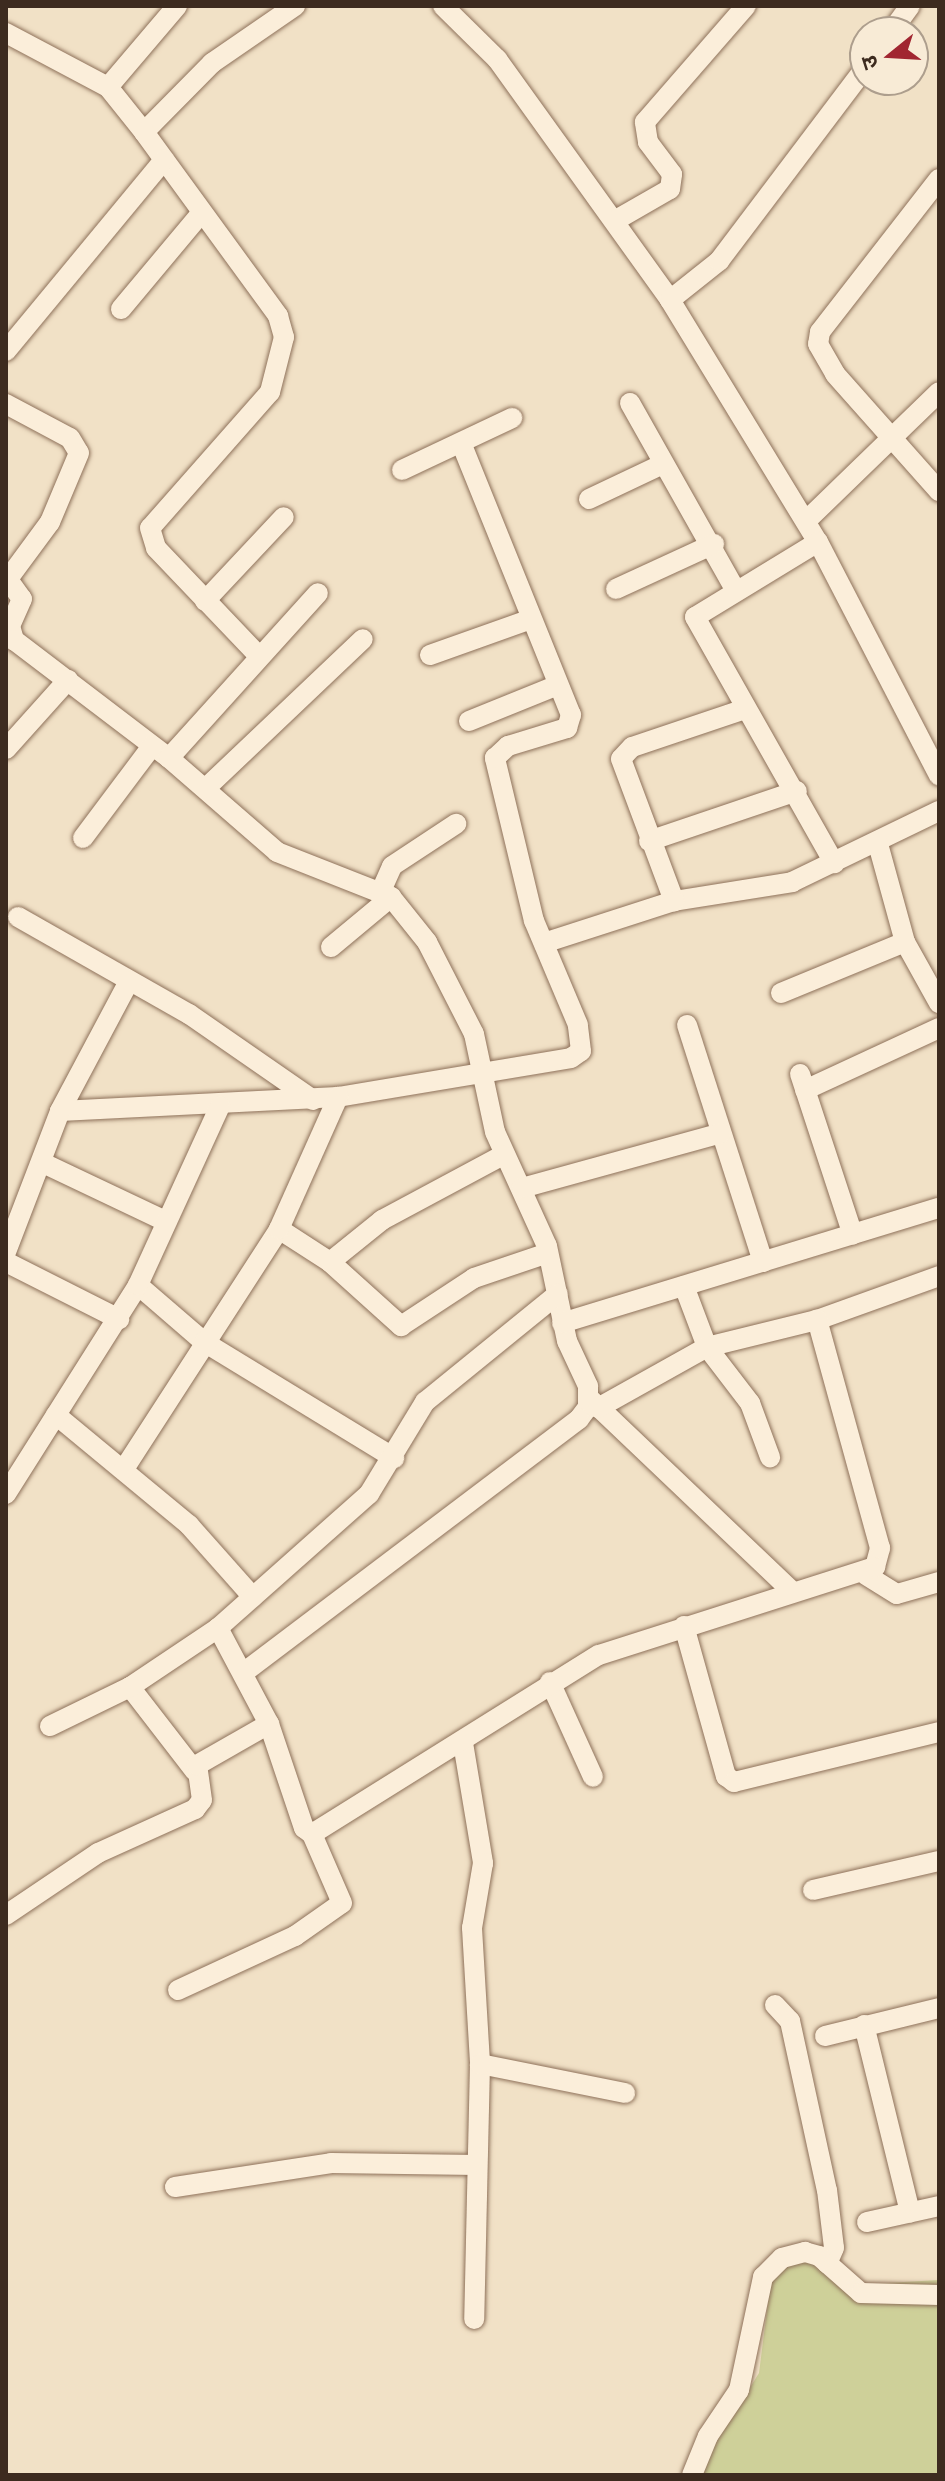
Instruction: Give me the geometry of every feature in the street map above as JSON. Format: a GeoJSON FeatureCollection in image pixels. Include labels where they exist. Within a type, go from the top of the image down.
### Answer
{"type":"FeatureCollection","features":[{"type":"Feature","properties":{"kind":"street"},"geometry":{"type":"LineString","coordinates":[[108,87],[177,6]]}},
{"type":"Feature","properties":{"kind":"street"},"geometry":{"type":"LineString","coordinates":[[144,132],[212,63],[295,6]]}},
{"type":"Feature","properties":{"kind":"street"},"geometry":{"type":"LineString","coordinates":[[443,6],[497,59],[616,220],[670,300],[806,521],[936,764]]}},
{"type":"Feature","properties":{"kind":"street"},"geometry":{"type":"LineString","coordinates":[[616,220],[670,189],[672,174],[648,142],[645,122],[746,6]]}},
{"type":"Feature","properties":{"kind":"street"},"geometry":{"type":"LineString","coordinates":[[6,33],[108,87],[278,316],[284,337],[270,392],[152,522],[156,548],[258,655]]}},
{"type":"Feature","properties":{"kind":"street"},"geometry":{"type":"LineString","coordinates":[[670,300],[719,261],[849,89]]}},
{"type":"Feature","properties":{"kind":"street"},"geometry":{"type":"LineString","coordinates":[[6,351],[164,160]]}},
{"type":"Feature","properties":{"kind":"street"},"geometry":{"type":"LineString","coordinates":[[939,179],[820,332],[822,356],[939,491]]}},
{"type":"Feature","properties":{"kind":"street"},"geometry":{"type":"LineString","coordinates":[[121,309],[202,212]]}},
{"type":"Feature","properties":{"kind":"street"},"geometry":{"type":"LineString","coordinates":[[806,521],[893,440],[939,392]]}},
{"type":"Feature","properties":{"kind":"street"},"geometry":{"type":"LineString","coordinates":[[630,403],[661,465],[714,544],[735,589]]}},
{"type":"Feature","properties":{"kind":"street"},"geometry":{"type":"LineString","coordinates":[[6,404],[70,438],[79,453],[50,522],[7,578],[22,604],[8,636],[206,788],[277,852],[305,868],[386,894],[427,942],[474,1034],[503,1155],[522,1188],[548,1253],[562,1323],[594,1403],[793,1592]]}},
{"type":"Feature","properties":{"kind":"street"},"geometry":{"type":"LineString","coordinates":[[402,470],[512,418]]}},
{"type":"Feature","properties":{"kind":"street"},"geometry":{"type":"LineString","coordinates":[[60,1111],[313,1100],[483,1074],[581,1051],[578,1025],[544,943],[495,758],[508,746],[567,728],[571,715],[461,443]]}},
{"type":"Feature","properties":{"kind":"street"},"geometry":{"type":"LineString","coordinates":[[589,499],[661,465]]}},
{"type":"Feature","properties":{"kind":"street"},"geometry":{"type":"LineString","coordinates":[[205,601],[284,517]]}},
{"type":"Feature","properties":{"kind":"street"},"geometry":{"type":"LineString","coordinates":[[818,542],[701,609],[696,624],[797,791],[834,863]]}},
{"type":"Feature","properties":{"kind":"street"},"geometry":{"type":"LineString","coordinates":[[616,589],[714,544]]}},
{"type":"Feature","properties":{"kind":"street"},"geometry":{"type":"LineString","coordinates":[[83,838],[161,752],[318,593]]}},
{"type":"Feature","properties":{"kind":"street"},"geometry":{"type":"LineString","coordinates":[[430,655],[531,619]]}},
{"type":"Feature","properties":{"kind":"street"},"geometry":{"type":"LineString","coordinates":[[206,788],[363,639]]}},
{"type":"Feature","properties":{"kind":"street"},"geometry":{"type":"LineString","coordinates":[[6,749],[68,680]]}},
{"type":"Feature","properties":{"kind":"street"},"geometry":{"type":"LineString","coordinates":[[469,721],[558,685]]}},
{"type":"Feature","properties":{"kind":"street"},"geometry":{"type":"LineString","coordinates":[[674,901],[624,779],[624,754],[745,709]]}},
{"type":"Feature","properties":{"kind":"street"},"geometry":{"type":"LineString","coordinates":[[649,841],[797,791]]}},
{"type":"Feature","properties":{"kind":"street"},"geometry":{"type":"LineString","coordinates":[[544,943],[674,901],[741,895],[834,863],[878,844],[939,811]]}},
{"type":"Feature","properties":{"kind":"street"},"geometry":{"type":"LineString","coordinates":[[331,947],[386,894],[392,866],[456,824]]}},
{"type":"Feature","properties":{"kind":"street"},"geometry":{"type":"LineString","coordinates":[[878,844],[905,942],[939,1003]]}},
{"type":"Feature","properties":{"kind":"street"},"geometry":{"type":"LineString","coordinates":[[18,917],[129,981],[313,1100]]}},
{"type":"Feature","properties":{"kind":"street"},"geometry":{"type":"LineString","coordinates":[[781,993],[905,942]]}},
{"type":"Feature","properties":{"kind":"street"},"geometry":{"type":"LineString","coordinates":[[6,1252],[43,1163],[60,1111],[129,981]]}},
{"type":"Feature","properties":{"kind":"street"},"geometry":{"type":"LineString","coordinates":[[687,1025],[763,1262]]}},
{"type":"Feature","properties":{"kind":"street"},"geometry":{"type":"LineString","coordinates":[[853,1235],[803,1082],[939,1028]]}},
{"type":"Feature","properties":{"kind":"street"},"geometry":{"type":"LineString","coordinates":[[124,1469],[279,1229],[338,1097]]}},
{"type":"Feature","properties":{"kind":"street"},"geometry":{"type":"LineString","coordinates":[[6,1494],[138,1285],[220,1106]]}},
{"type":"Feature","properties":{"kind":"street"},"geometry":{"type":"LineString","coordinates":[[522,1188],[721,1133]]}},
{"type":"Feature","properties":{"kind":"street"},"geometry":{"type":"LineString","coordinates":[[330,1262],[382,1220],[503,1155]]}},
{"type":"Feature","properties":{"kind":"street"},"geometry":{"type":"LineString","coordinates":[[43,1163],[165,1221]]}},
{"type":"Feature","properties":{"kind":"street"},"geometry":{"type":"LineString","coordinates":[[562,1323],[939,1208]]}},
{"type":"Feature","properties":{"kind":"street"},"geometry":{"type":"LineString","coordinates":[[279,1229],[330,1262],[401,1326],[474,1278],[548,1253]]}},
{"type":"Feature","properties":{"kind":"street"},"geometry":{"type":"LineString","coordinates":[[6,1262],[119,1319]]}},
{"type":"Feature","properties":{"kind":"street"},"geometry":{"type":"LineString","coordinates":[[245,1672],[428,1528],[501,1481],[579,1419],[594,1403],[707,1347],[817,1320],[939,1276]]}},
{"type":"Feature","properties":{"kind":"street"},"geometry":{"type":"LineString","coordinates":[[138,1285],[204,1342],[394,1458]]}},
{"type":"Feature","properties":{"kind":"street"},"geometry":{"type":"LineString","coordinates":[[684,1286],[707,1347],[750,1403],[770,1457]]}},
{"type":"Feature","properties":{"kind":"street"},"geometry":{"type":"LineString","coordinates":[[50,1726],[130,1687],[218,1628],[359,1504],[394,1458],[425,1402],[558,1294]]}},
{"type":"Feature","properties":{"kind":"street"},"geometry":{"type":"LineString","coordinates":[[312,1834],[463,1743],[550,1682],[624,1643],[793,1592],[866,1575],[878,1563],[880,1548],[817,1320]]}},
{"type":"Feature","properties":{"kind":"street"},"geometry":{"type":"LineString","coordinates":[[56,1415],[189,1525],[253,1597]]}},
{"type":"Feature","properties":{"kind":"street"},"geometry":{"type":"LineString","coordinates":[[866,1575],[897,1594],[939,1582]]}},
{"type":"Feature","properties":{"kind":"street"},"geometry":{"type":"LineString","coordinates":[[684,1626],[729,1781],[939,1732]]}},
{"type":"Feature","properties":{"kind":"street"},"geometry":{"type":"LineString","coordinates":[[178,1990],[269,1950],[337,1909],[342,1898],[312,1834],[304,1828],[269,1724],[245,1672],[218,1628]]}},
{"type":"Feature","properties":{"kind":"street"},"geometry":{"type":"LineString","coordinates":[[550,1682],[593,1777]]}},
{"type":"Feature","properties":{"kind":"street"},"geometry":{"type":"LineString","coordinates":[[6,1915],[98,1853],[195,1809],[202,1800],[195,1771],[130,1687]]}},
{"type":"Feature","properties":{"kind":"street"},"geometry":{"type":"LineString","coordinates":[[195,1771],[201,1761],[269,1724]]}},
{"type":"Feature","properties":{"kind":"street"},"geometry":{"type":"LineString","coordinates":[[463,1743],[482,1839],[471,1969],[480,2064],[474,2319]]}},
{"type":"Feature","properties":{"kind":"street"},"geometry":{"type":"LineString","coordinates":[[813,1890],[938,1868]]}},
{"type":"Feature","properties":{"kind":"street"},"geometry":{"type":"LineString","coordinates":[[775,2005],[790,2021],[827,2190],[834,2248],[827,2264]]}},
{"type":"Feature","properties":{"kind":"street"},"geometry":{"type":"LineString","coordinates":[[825,2036],[939,2008]]}},
{"type":"Feature","properties":{"kind":"street"},"geometry":{"type":"LineString","coordinates":[[864,2025],[910,2212]]}},
{"type":"Feature","properties":{"kind":"street"},"geometry":{"type":"LineString","coordinates":[[480,2064],[625,2093]]}},
{"type":"Feature","properties":{"kind":"street"},"geometry":{"type":"LineString","coordinates":[[175,2187],[331,2163],[477,2165]]}},
{"type":"Feature","properties":{"kind":"street"},"geometry":{"type":"LineString","coordinates":[[867,2222],[939,2206]]}},
{"type":"Feature","properties":{"kind":"street"},"geometry":{"type":"LineString","coordinates":[[692,2475],[708,2436],[739,2390],[763,2277],[782,2258],[805,2252],[827,2264],[861,2293],[939,2295]]}},
{"type":"Feature","properties":{"kind":"green space"},"geometry":{"type":"Polygon","coordinates":[[[819,2248],[851,2285],[939,2280],[939,2475],[696,2475],[759,2373],[773,2263],[819,2248]]]}}]}
